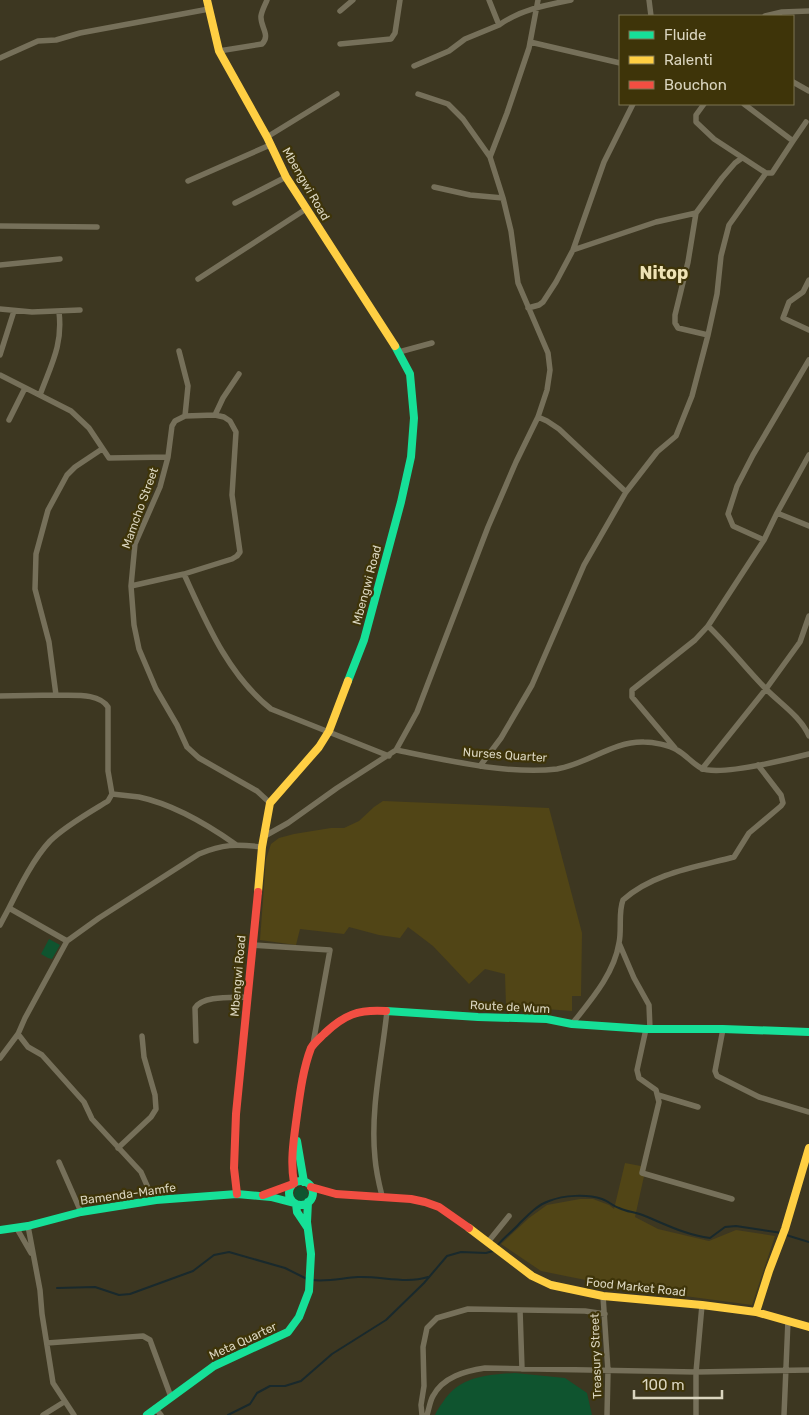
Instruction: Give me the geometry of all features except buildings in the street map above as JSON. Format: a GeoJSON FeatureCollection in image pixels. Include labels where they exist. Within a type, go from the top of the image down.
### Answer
{"type":"FeatureCollection","features":[{"type":"Feature","properties":{"kind":"main road","name":"Mbengwi Road"},"geometry":{"type":"LineString","coordinates":[[207,0],[219,52],[286,177],[399,352],[410,374],[414,418],[411,457],[401,502],[364,640],[329,731],[314,752],[270,803],[263,837],[236,1114],[234,1168],[236,1194]]}},
{"type":"Feature","properties":{"kind":"main road","name":"Route de Wum"},"geometry":{"type":"LineString","coordinates":[[312,1046],[344,1017],[356,1013],[387,1011],[478,1018],[547,1019],[572,1024],[648,1029],[809,1032]]}},
{"type":"Feature","properties":{"kind":"main road"},"geometry":{"type":"LineString","coordinates":[[296,1135],[304,1182],[311,1187],[312,1195],[309,1202],[302,1205],[291,1200],[289,1192],[294,1184],[291,1166],[302,1081],[312,1046]]}},
{"type":"Feature","properties":{"kind":"main road"},"geometry":{"type":"LineString","coordinates":[[756,1312],[805,1174],[809,1148]]}},
{"type":"Feature","properties":{"kind":"main road"},"geometry":{"type":"LineString","coordinates":[[294,1184],[304,1182]]}},
{"type":"Feature","properties":{"kind":"main road","name":"Bamenda-Mamfe"},"geometry":{"type":"LineString","coordinates":[[261,1196],[294,1184]]}},
{"type":"Feature","properties":{"kind":"main road","name":"Food Market Road"},"geometry":{"type":"LineString","coordinates":[[311,1187],[336,1194]]}},
{"type":"Feature","properties":{"kind":"main road","name":"Bamenda-Mamfe"},"geometry":{"type":"LineString","coordinates":[[0,1230],[28,1226],[81,1212],[156,1200],[236,1194],[261,1196],[295,1203]]}},
{"type":"Feature","properties":{"kind":"main road","name":"Food Market Road"},"geometry":{"type":"LineString","coordinates":[[309,1202],[319,1196],[336,1194],[382,1196],[426,1202],[439,1207],[541,1281],[572,1291],[603,1296],[756,1312],[809,1327]]}},
{"type":"Feature","properties":{"kind":"main road","name":"Meta Quarter"},"geometry":{"type":"LineString","coordinates":[[147,1415],[214,1366],[288,1332],[299,1317],[309,1291],[311,1254],[308,1228],[309,1202]]}},
{"type":"Feature","properties":{"kind":"main road"},"geometry":{"type":"LineString","coordinates":[[295,1203],[297,1212],[308,1228]]}},
{"type":"Feature","properties":{"kind":"street"},"geometry":{"type":"LineString","coordinates":[[219,52],[262,44],[265,41],[266,36],[261,16],[267,0]]}},
{"type":"Feature","properties":{"kind":"street"},"geometry":{"type":"LineString","coordinates":[[340,11],[353,0]]}},
{"type":"Feature","properties":{"kind":"street"},"geometry":{"type":"LineString","coordinates":[[340,44],[391,39],[395,33],[400,0]]}},
{"type":"Feature","properties":{"kind":"street"},"geometry":{"type":"LineString","coordinates":[[489,0],[499,25]]}},
{"type":"Feature","properties":{"kind":"street"},"geometry":{"type":"LineString","coordinates":[[490,157],[514,95],[530,42],[538,0]]}},
{"type":"Feature","properties":{"kind":"street"},"geometry":{"type":"LineString","coordinates":[[414,66],[499,25],[508,18],[537,7],[571,0]]}},
{"type":"Feature","properties":{"kind":"street"},"geometry":{"type":"LineString","coordinates":[[649,0],[651,15]]}},
{"type":"Feature","properties":{"kind":"street"},"geometry":{"type":"LineString","coordinates":[[0,58],[38,41],[56,40],[80,33],[208,8]]}},
{"type":"Feature","properties":{"kind":"street"},"geometry":{"type":"LineString","coordinates":[[769,15],[782,12],[809,11]]}},
{"type":"Feature","properties":{"kind":"street"},"geometry":{"type":"LineString","coordinates":[[530,42],[619,63]]}},
{"type":"Feature","properties":{"kind":"street"},"geometry":{"type":"LineString","coordinates":[[794,83],[809,91]]}},
{"type":"Feature","properties":{"kind":"street"},"geometry":{"type":"LineString","coordinates":[[188,181],[268,141],[337,94]]}},
{"type":"Feature","properties":{"kind":"street"},"geometry":{"type":"LineString","coordinates":[[263,837],[360,773],[390,756],[396,750],[417,712],[467,578],[516,462],[538,417],[547,390],[550,370],[548,354],[544,339],[528,308],[518,282],[503,198],[490,157],[463,119],[448,104],[418,94]]}},
{"type":"Feature","properties":{"kind":"street"},"geometry":{"type":"LineString","coordinates":[[528,308],[543,302],[556,282],[572,250],[604,162],[632,105]]}},
{"type":"Feature","properties":{"kind":"street"},"geometry":{"type":"LineString","coordinates":[[703,105],[696,115],[696,122],[714,139],[766,173],[772,173],[806,122]]}},
{"type":"Feature","properties":{"kind":"street"},"geometry":{"type":"LineString","coordinates":[[745,105],[793,141]]}},
{"type":"Feature","properties":{"kind":"street"},"geometry":{"type":"LineString","coordinates":[[708,335],[678,328],[675,323],[675,315],[688,262],[696,213],[735,162],[742,158]]}},
{"type":"Feature","properties":{"kind":"street"},"geometry":{"type":"LineString","coordinates":[[480,766],[506,730],[532,685],[584,565],[626,492],[656,452],[676,436],[692,396],[708,335],[717,294],[721,256],[729,226],[766,173]]}},
{"type":"Feature","properties":{"kind":"street"},"geometry":{"type":"LineString","coordinates":[[235,203],[286,177]]}},
{"type":"Feature","properties":{"kind":"street"},"geometry":{"type":"LineString","coordinates":[[434,187],[470,195],[503,198]]}},
{"type":"Feature","properties":{"kind":"street"},"geometry":{"type":"LineString","coordinates":[[198,279],[306,209]]}},
{"type":"Feature","properties":{"kind":"street"},"geometry":{"type":"LineString","coordinates":[[572,250],[656,222],[696,213]]}},
{"type":"Feature","properties":{"kind":"street"},"geometry":{"type":"LineString","coordinates":[[0,226],[96,227]]}},
{"type":"Feature","properties":{"kind":"street"},"geometry":{"type":"LineString","coordinates":[[0,265],[60,259]]}},
{"type":"Feature","properties":{"kind":"street"},"geometry":{"type":"LineString","coordinates":[[809,280],[803,292],[789,302],[783,318],[809,330]]}},
{"type":"Feature","properties":{"kind":"street"},"geometry":{"type":"LineString","coordinates":[[0,309],[59,312],[80,310]]}},
{"type":"Feature","properties":{"kind":"street"},"geometry":{"type":"LineString","coordinates":[[0,355],[14,311]]}},
{"type":"Feature","properties":{"kind":"street"},"geometry":{"type":"LineString","coordinates":[[40,395],[59,343],[61,326],[59,312]]}},
{"type":"Feature","properties":{"kind":"street"},"geometry":{"type":"LineString","coordinates":[[399,352],[432,343]]}},
{"type":"Feature","properties":{"kind":"street"},"geometry":{"type":"LineString","coordinates":[[131,586],[184,574],[232,559],[240,552],[232,495],[236,432],[230,422],[224,417],[215,415],[185,416],[188,386],[179,351]]}},
{"type":"Feature","properties":{"kind":"street"},"geometry":{"type":"LineString","coordinates":[[764,540],[733,526],[728,514],[737,486],[749,463],[809,360]]}},
{"type":"Feature","properties":{"kind":"street"},"geometry":{"type":"LineString","coordinates":[[215,415],[223,398],[239,374]]}},
{"type":"Feature","properties":{"kind":"street"},"geometry":{"type":"LineString","coordinates":[[0,375],[76,415],[89,428],[111,459],[168,457]]}},
{"type":"Feature","properties":{"kind":"street"},"geometry":{"type":"LineString","coordinates":[[9,420],[25,388]]}},
{"type":"Feature","properties":{"kind":"street","name":"Mamcho Street"},"geometry":{"type":"LineString","coordinates":[[185,416],[175,421],[172,426],[168,457],[160,487],[135,544],[131,586],[134,625],[139,649],[152,683],[177,725],[187,747],[199,758],[257,791],[270,803]]}},
{"type":"Feature","properties":{"kind":"street"},"geometry":{"type":"LineString","coordinates":[[538,417],[558,429],[626,492]]}},
{"type":"Feature","properties":{"kind":"street"},"geometry":{"type":"LineString","coordinates":[[56,695],[49,642],[35,589],[36,554],[48,510],[68,475],[74,467],[102,448]]}},
{"type":"Feature","properties":{"kind":"street"},"geometry":{"type":"LineString","coordinates":[[676,749],[632,697],[632,690],[695,640],[708,626],[764,540],[809,455]]}},
{"type":"Feature","properties":{"kind":"street"},"geometry":{"type":"LineString","coordinates":[[777,513],[809,526]]}},
{"type":"Feature","properties":{"kind":"street"},"geometry":{"type":"LineString","coordinates":[[184,574],[208,628],[240,678],[259,700],[271,709],[302,723],[329,731],[390,756]]}},
{"type":"Feature","properties":{"kind":"street"},"geometry":{"type":"LineString","coordinates":[[702,769],[766,689],[800,642],[809,616]]}},
{"type":"Feature","properties":{"kind":"street"},"geometry":{"type":"LineString","coordinates":[[708,626],[730,647],[766,689],[791,712],[809,736]]}},
{"type":"Feature","properties":{"kind":"street"},"geometry":{"type":"LineString","coordinates":[[0,696],[56,695],[91,697],[105,703],[108,707],[108,771],[112,794],[108,800],[50,841],[32,867],[0,925]]}},
{"type":"Feature","properties":{"kind":"street","name":"Nurses Quarter"},"geometry":{"type":"LineString","coordinates":[[396,750],[480,766],[536,770],[559,768],[601,752],[635,742],[646,742],[676,749],[702,769]]}},
{"type":"Feature","properties":{"kind":"street"},"geometry":{"type":"LineString","coordinates":[[702,769],[758,766],[809,754]]}},
{"type":"Feature","properties":{"kind":"street"},"geometry":{"type":"LineString","coordinates":[[572,1024],[595,995],[613,965],[619,943],[623,900],[631,893],[657,878],[734,857],[749,833],[781,806],[783,803],[781,795],[758,766]]}},
{"type":"Feature","properties":{"kind":"street"},"geometry":{"type":"LineString","coordinates":[[112,794],[158,803],[194,819],[235,844]]}},
{"type":"Feature","properties":{"kind":"street"},"geometry":{"type":"LineString","coordinates":[[0,1058],[18,1034],[67,941],[99,918],[199,854],[210,849],[235,844],[262,847]]}},
{"type":"Feature","properties":{"kind":"street"},"geometry":{"type":"LineString","coordinates":[[9,908],[67,941]]}},
{"type":"Feature","properties":{"kind":"street"},"geometry":{"type":"LineString","coordinates":[[619,943],[634,978],[649,1005],[648,1029],[637,1070],[639,1078],[654,1088],[658,1094],[659,1102],[642,1174],[732,1199]]}},
{"type":"Feature","properties":{"kind":"street"},"geometry":{"type":"LineString","coordinates":[[252,945],[330,950],[312,1046]]}},
{"type":"Feature","properties":{"kind":"street"},"geometry":{"type":"LineString","coordinates":[[196,1041],[195,1008],[197,1004],[210,999],[248,997]]}},
{"type":"Feature","properties":{"kind":"street"},"geometry":{"type":"LineString","coordinates":[[382,1196],[375,1158],[374,1135],[375,1109],[387,1011]]}},
{"type":"Feature","properties":{"kind":"street"},"geometry":{"type":"LineString","coordinates":[[723,1029],[715,1071],[717,1076],[760,1097],[809,1112]]}},
{"type":"Feature","properties":{"kind":"street"},"geometry":{"type":"LineString","coordinates":[[18,1034],[28,1047],[42,1055],[84,1102],[92,1119],[141,1172],[156,1200]]}},
{"type":"Feature","properties":{"kind":"street"},"geometry":{"type":"LineString","coordinates":[[118,1148],[151,1117],[156,1109],[155,1095],[144,1057],[142,1036]]}},
{"type":"Feature","properties":{"kind":"street"},"geometry":{"type":"LineString","coordinates":[[658,1094],[698,1107]]}},
{"type":"Feature","properties":{"kind":"street"},"geometry":{"type":"LineString","coordinates":[[59,1162],[81,1212]]}},
{"type":"Feature","properties":{"kind":"street"},"geometry":{"type":"LineString","coordinates":[[490,1244],[509,1216]]}},
{"type":"Feature","properties":{"kind":"street"},"geometry":{"type":"LineString","coordinates":[[28,1226],[53,1383],[74,1415]]}},
{"type":"Feature","properties":{"kind":"street"},"geometry":{"type":"LineString","coordinates":[[16,1227],[34,1259]]}},
{"type":"Feature","properties":{"kind":"street","name":"Treasury Street"},"geometry":{"type":"LineString","coordinates":[[603,1296],[608,1371],[607,1415]]}},
{"type":"Feature","properties":{"kind":"street"},"geometry":{"type":"LineString","coordinates":[[696,1415],[696,1372],[702,1305]]}},
{"type":"Feature","properties":{"kind":"street"},"geometry":{"type":"LineString","coordinates":[[422,1415],[420,1405],[424,1386],[423,1347],[427,1328],[437,1318],[468,1309],[585,1311],[605,1314]]}},
{"type":"Feature","properties":{"kind":"street"},"geometry":{"type":"LineString","coordinates":[[520,1310],[522,1369]]}},
{"type":"Feature","properties":{"kind":"street"},"geometry":{"type":"LineString","coordinates":[[784,1415],[788,1320]]}},
{"type":"Feature","properties":{"kind":"street"},"geometry":{"type":"LineString","coordinates":[[47,1343],[143,1336],[150,1340],[171,1397]]}},
{"type":"Feature","properties":{"kind":"street"},"geometry":{"type":"LineString","coordinates":[[427,1415],[432,1398],[438,1388],[460,1374],[485,1368],[696,1372],[809,1370]]}},
{"type":"Feature","properties":{"kind":"street"},"geometry":{"type":"LineString","coordinates":[[43,1415],[64,1402]]}},
{"type":"Feature","properties":{"kind":"street"},"geometry":{"type":"LineString","coordinates":[[155,1408],[161,1415]]}},
{"type":"Feature","properties":{"kind":"shaded area"},"geometry":{"type":"Polygon","coordinates":[[[383,801],[549,808],[582,933],[581,996],[572,996],[572,1011],[506,1006],[505,974],[485,969],[469,984],[433,946],[408,927],[400,938],[349,927],[344,934],[300,929],[296,945],[260,940],[266,859],[271,844],[279,838],[294,834],[331,828],[344,828],[359,821],[383,801]]]}},
{"type":"Feature","properties":{"kind":"shaded area"},"geometry":{"type":"Polygon","coordinates":[[[625,1163],[646,1167],[635,1217],[658,1229],[709,1241],[736,1230],[775,1236],[752,1305],[625,1288],[541,1271],[501,1244],[529,1218],[547,1205],[580,1199],[593,1199],[614,1209],[625,1163]]]}},
{"type":"Feature","properties":{"kind":"green space"},"geometry":{"type":"Polygon","coordinates":[[[49,939],[60,945],[52,959],[41,954],[49,939]]]}},
{"type":"Feature","properties":{"kind":"green space"},"geometry":{"type":"Polygon","coordinates":[[[298,1187],[304,1187],[308,1194],[304,1201],[298,1201],[294,1197],[294,1191],[298,1187]]]}},
{"type":"Feature","properties":{"kind":"green space"},"geometry":{"type":"Polygon","coordinates":[[[515,1373],[565,1378],[587,1393],[592,1415],[435,1415],[450,1393],[466,1382],[484,1376],[515,1373]]]}},
{"type":"Feature","properties":{"kind":"waterway"},"geometry":{"type":"LineString","coordinates":[[497,1246],[529,1214],[541,1205],[562,1197],[576,1196],[590,1196],[602,1199],[622,1209],[701,1237],[710,1238],[725,1227],[736,1226],[782,1233]]}},
{"type":"Feature","properties":{"kind":"waterway"},"geometry":{"type":"LineString","coordinates":[[786,1235],[809,1242]]}},
{"type":"Feature","properties":{"kind":"waterway"},"geometry":{"type":"LineString","coordinates":[[228,1415],[250,1404],[257,1393],[270,1386],[285,1386],[301,1381],[332,1354],[386,1320],[424,1283],[447,1256],[461,1252],[486,1253],[493,1251]]}},
{"type":"Feature","properties":{"kind":"waterway"},"geometry":{"type":"LineString","coordinates":[[57,1288],[95,1287],[119,1295],[130,1294],[193,1271],[214,1255],[229,1252],[285,1268],[307,1279]]}},
{"type":"Feature","properties":{"kind":"waterway"},"geometry":{"type":"LineString","coordinates":[[312,1280],[358,1277],[411,1280],[428,1277]]}},
{"type":"Feature","properties":{"kind":"traffic: fast"},"geometry":{"type":"LineString","coordinates":[[348,681],[364,640],[401,502],[411,457],[414,418],[410,374],[395,346]]}},
{"type":"Feature","properties":{"kind":"traffic: fast"},"geometry":{"type":"LineString","coordinates":[[386,1011],[547,1019],[572,1024],[646,1029],[809,1032]]}},
{"type":"Feature","properties":{"kind":"traffic: fast"},"geometry":{"type":"LineString","coordinates":[[297,1141],[304,1182]]}},
{"type":"Feature","properties":{"kind":"traffic: fast"},"geometry":{"type":"LineString","coordinates":[[301,1181],[309,1185],[313,1193],[309,1201],[301,1205],[293,1201],[289,1193],[293,1185],[301,1181]]}},
{"type":"Feature","properties":{"kind":"traffic: fast"},"geometry":{"type":"LineString","coordinates":[[0,1230],[28,1226],[81,1212],[156,1200],[237,1194],[271,1197],[294,1203]]}},
{"type":"Feature","properties":{"kind":"traffic: fast"},"geometry":{"type":"LineString","coordinates":[[147,1415],[214,1366],[288,1332],[299,1317],[309,1291],[311,1254],[307,1222],[308,1202]]}},
{"type":"Feature","properties":{"kind":"traffic: fast"},"geometry":{"type":"LineString","coordinates":[[296,1204],[297,1212],[307,1227]]}},
{"type":"Feature","properties":{"kind":"traffic: slow"},"geometry":{"type":"LineString","coordinates":[[207,0],[219,51],[267,137],[286,177],[395,346]]}},
{"type":"Feature","properties":{"kind":"traffic: slow"},"geometry":{"type":"LineString","coordinates":[[258,892],[262,847],[270,803],[319,747],[329,731],[348,681]]}},
{"type":"Feature","properties":{"kind":"traffic: slow"},"geometry":{"type":"LineString","coordinates":[[756,1312],[785,1229],[809,1148]]}},
{"type":"Feature","properties":{"kind":"traffic: slow"},"geometry":{"type":"LineString","coordinates":[[469,1228],[532,1276],[551,1285],[603,1296],[756,1312],[809,1327]]}},
{"type":"Feature","properties":{"kind":"traffic: jam"},"geometry":{"type":"LineString","coordinates":[[237,1194],[234,1168],[236,1114],[258,892]]}},
{"type":"Feature","properties":{"kind":"traffic: jam"},"geometry":{"type":"LineString","coordinates":[[294,1183],[292,1157],[295,1132],[302,1081],[311,1048],[331,1027],[345,1018],[359,1012],[386,1011]]}},
{"type":"Feature","properties":{"kind":"traffic: jam"},"geometry":{"type":"LineString","coordinates":[[263,1195],[293,1184]]}},
{"type":"Feature","properties":{"kind":"traffic: jam"},"geometry":{"type":"LineString","coordinates":[[311,1187],[336,1194],[411,1199],[425,1202],[439,1207],[469,1228]]}},
{"type":"Feature","properties":{"kind":"district","name":"Nitop"},"geometry":{"type":"Point","coordinates":[664,273]}}]}
